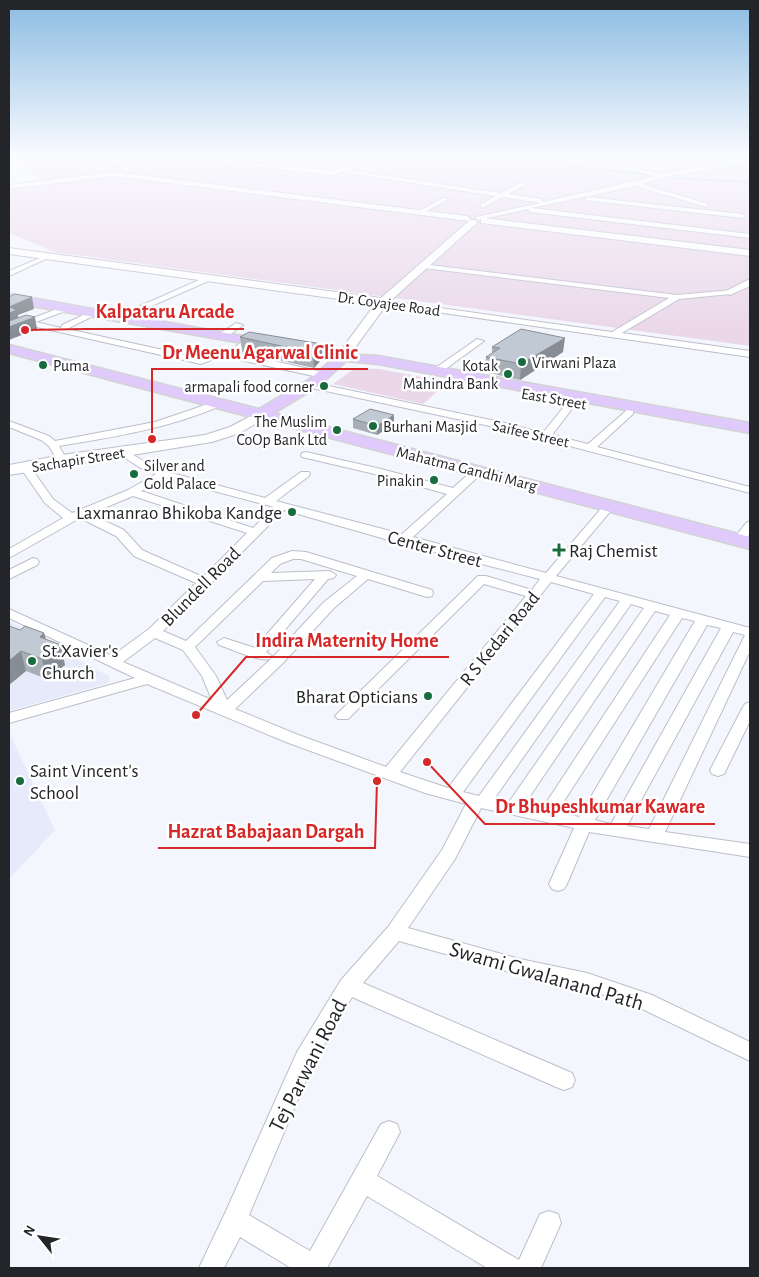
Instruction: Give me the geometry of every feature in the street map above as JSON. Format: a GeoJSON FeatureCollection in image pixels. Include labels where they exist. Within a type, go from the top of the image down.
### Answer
{"type":"FeatureCollection","features":[{"type":"Feature","properties":{"kind":"main road","name":"East Street"},"geometry":{"type":"LineString","coordinates":[[15,299],[248,341],[359,359],[378,360],[750,428]]}},
{"type":"Feature","properties":{"kind":"main road","name":"Mahatma Gandhi Marg"},"geometry":{"type":"LineString","coordinates":[[9,349],[610,505],[745,542]]}},
{"type":"Feature","properties":{"kind":"main road"},"geometry":{"type":"LineString","coordinates":[[260,415],[310,385],[334,367],[342,356]]}},
{"type":"Feature","properties":{"kind":"main road","name":"East Street"},"geometry":{"type":"LineString","coordinates":[[359,359],[372,364],[750,434]]}},
{"type":"Feature","properties":{"kind":"street"},"geometry":{"type":"LineString","coordinates":[[434,215],[750,253]]}},
{"type":"Feature","properties":{"kind":"street"},"geometry":{"type":"LineString","coordinates":[[438,215],[474,220],[495,215]]}},
{"type":"Feature","properties":{"kind":"street"},"geometry":{"type":"LineString","coordinates":[[565,215],[750,236]]}},
{"type":"Feature","properties":{"kind":"street"},"geometry":{"type":"LineString","coordinates":[[730,215],[742,216]]}},
{"type":"Feature","properties":{"kind":"street"},"geometry":{"type":"LineString","coordinates":[[737,215],[750,218]]}},
{"type":"Feature","properties":{"kind":"street"},"geometry":{"type":"LineString","coordinates":[[342,356],[383,302],[474,220]]}},
{"type":"Feature","properties":{"kind":"street"},"geometry":{"type":"LineString","coordinates":[[9,244],[28,253]]}},
{"type":"Feature","properties":{"kind":"street"},"geometry":{"type":"LineString","coordinates":[[9,251],[28,253]]}},
{"type":"Feature","properties":{"kind":"street","name":"Dr. Coyajee Road"},"geometry":{"type":"LineString","coordinates":[[28,253],[750,354]]}},
{"type":"Feature","properties":{"kind":"street"},"geometry":{"type":"LineString","coordinates":[[9,274],[47,257]]}},
{"type":"Feature","properties":{"kind":"street"},"geometry":{"type":"LineString","coordinates":[[424,266],[677,297],[730,292],[750,296]]}},
{"type":"Feature","properties":{"kind":"street"},"geometry":{"type":"LineString","coordinates":[[119,317],[209,279]]}},
{"type":"Feature","properties":{"kind":"street"},"geometry":{"type":"LineString","coordinates":[[730,292],[750,282]]}},
{"type":"Feature","properties":{"kind":"street"},"geometry":{"type":"LineString","coordinates":[[613,335],[677,297]]}},
{"type":"Feature","properties":{"kind":"street"},"geometry":{"type":"LineString","coordinates":[[9,305],[15,299]]}},
{"type":"Feature","properties":{"kind":"street"},"geometry":{"type":"LineString","coordinates":[[9,330],[65,308]]}},
{"type":"Feature","properties":{"kind":"street"},"geometry":{"type":"LineString","coordinates":[[65,327],[92,313]]}},
{"type":"Feature","properties":{"kind":"street"},"geometry":{"type":"LineString","coordinates":[[29,323],[201,361],[220,353],[323,375]]}},
{"type":"Feature","properties":{"kind":"street"},"geometry":{"type":"LineString","coordinates":[[222,336],[239,325]]}},
{"type":"Feature","properties":{"kind":"street"},"geometry":{"type":"LineString","coordinates":[[234,356],[231,354],[232,351],[248,341]]}},
{"type":"Feature","properties":{"kind":"street"},"geometry":{"type":"LineString","coordinates":[[437,371],[480,341]]}},
{"type":"Feature","properties":{"kind":"street","name":"Saifee Street"},"geometry":{"type":"LineString","coordinates":[[310,385],[546,436],[750,490]]}},
{"type":"Feature","properties":{"kind":"street"},"geometry":{"type":"LineString","coordinates":[[546,436],[573,401]]}},
{"type":"Feature","properties":{"kind":"street"},"geometry":{"type":"LineString","coordinates":[[53,444],[167,424],[217,404]]}},
{"type":"Feature","properties":{"kind":"street"},"geometry":{"type":"LineString","coordinates":[[591,447],[630,412]]}},
{"type":"Feature","properties":{"kind":"street","name":"Sachapir Street"},"geometry":{"type":"LineString","coordinates":[[9,470],[62,460],[207,440],[235,430],[260,415]]}},
{"type":"Feature","properties":{"kind":"street"},"geometry":{"type":"LineString","coordinates":[[9,424],[45,438],[53,444],[62,460]]}},
{"type":"Feature","properties":{"kind":"street","name":"Center Street"},"geometry":{"type":"LineString","coordinates":[[123,452],[143,465],[164,474],[403,540],[750,632]]}},
{"type":"Feature","properties":{"kind":"street"},"geometry":{"type":"LineString","coordinates":[[306,455],[454,492]]}},
{"type":"Feature","properties":{"kind":"street","name":"Sachapir Street"},"geometry":{"type":"LineString","coordinates":[[25,467],[49,501],[76,516],[118,532],[124,537],[130,548],[138,553],[204,582]]}},
{"type":"Feature","properties":{"kind":"street"},"geometry":{"type":"LineString","coordinates":[[403,540],[478,471]]}},
{"type":"Feature","properties":{"kind":"street"},"geometry":{"type":"LineString","coordinates":[[12,548],[76,516],[132,492],[164,474]]}},
{"type":"Feature","properties":{"kind":"street"},"geometry":{"type":"LineString","coordinates":[[267,502],[305,474]]}},
{"type":"Feature","properties":{"kind":"street"},"geometry":{"type":"LineString","coordinates":[[132,492],[254,532]]}},
{"type":"Feature","properties":{"kind":"street","name":"R S Kedari Road"},"geometry":{"type":"LineString","coordinates":[[390,773],[548,578],[610,505]]}},
{"type":"Feature","properties":{"kind":"street","name":"Blundell Road"},"geometry":{"type":"LineString","coordinates":[[113,662],[154,632],[282,506]]}},
{"type":"Feature","properties":{"kind":"street"},"geometry":{"type":"LineString","coordinates":[[745,542],[750,525]]}},
{"type":"Feature","properties":{"kind":"street"},"geometry":{"type":"LineString","coordinates":[[188,647],[276,561],[292,555],[310,557],[350,571],[427,593]]}},
{"type":"Feature","properties":{"kind":"street"},"geometry":{"type":"LineString","coordinates":[[9,575],[33,562]]}},
{"type":"Feature","properties":{"kind":"street"},"geometry":{"type":"LineString","coordinates":[[260,576],[325,575],[350,571]]}},
{"type":"Feature","properties":{"kind":"street"},"geometry":{"type":"LineString","coordinates":[[257,654],[325,575]]}},
{"type":"Feature","properties":{"kind":"street"},"geometry":{"type":"LineString","coordinates":[[224,710],[278,660],[329,605],[364,575]]}},
{"type":"Feature","properties":{"kind":"street"},"geometry":{"type":"LineString","coordinates":[[343,716],[482,579],[535,594]]}},
{"type":"Feature","properties":{"kind":"street"},"geometry":{"type":"LineString","coordinates":[[452,794],[601,593]]}},
{"type":"Feature","properties":{"kind":"street","name":"Tej Parwani Road"},"geometry":{"type":"LineString","coordinates":[[211,1268],[235,1220],[305,1059],[348,986],[394,932],[450,854],[479,802],[627,600]]}},
{"type":"Feature","properties":{"kind":"street"},"geometry":{"type":"LineString","coordinates":[[512,809],[652,606]]}},
{"type":"Feature","properties":{"kind":"street"},"geometry":{"type":"LineString","coordinates":[[9,612],[148,679],[292,738],[431,789],[479,802],[616,831],[750,851]]}},
{"type":"Feature","properties":{"kind":"street"},"geometry":{"type":"LineString","coordinates":[[546,816],[678,613]]}},
{"type":"Feature","properties":{"kind":"street"},"geometry":{"type":"LineString","coordinates":[[558,884],[584,824],[703,620]]}},
{"type":"Feature","properties":{"kind":"street"},"geometry":{"type":"LineString","coordinates":[[616,831],[728,627]]}},
{"type":"Feature","properties":{"kind":"street"},"geometry":{"type":"LineString","coordinates":[[154,632],[188,647],[209,676],[224,710]]}},
{"type":"Feature","properties":{"kind":"street"},"geometry":{"type":"LineString","coordinates":[[654,837],[750,637]]}},
{"type":"Feature","properties":{"kind":"street"},"geometry":{"type":"LineString","coordinates":[[224,642],[278,660]]}},
{"type":"Feature","properties":{"kind":"street"},"geometry":{"type":"LineString","coordinates":[[9,718],[148,679]]}},
{"type":"Feature","properties":{"kind":"street"},"geometry":{"type":"LineString","coordinates":[[718,770],[750,707]]}},
{"type":"Feature","properties":{"kind":"street","name":"Swami Gwalanand Path"},"geometry":{"type":"LineString","coordinates":[[394,932],[520,966],[587,981],[620,992],[645,1001],[750,1052]]}},
{"type":"Feature","properties":{"kind":"street"},"geometry":{"type":"LineString","coordinates":[[348,986],[564,1080]]}},
{"type":"Feature","properties":{"kind":"street"},"geometry":{"type":"LineString","coordinates":[[235,1220],[314,1268],[389,1132]]}},
{"type":"Feature","properties":{"kind":"street"},"geometry":{"type":"LineString","coordinates":[[362,1180],[510,1268]]}},
{"type":"Feature","properties":{"kind":"street"},"geometry":{"type":"LineString","coordinates":[[528,1268],[549,1223]]}},
{"type":"Feature","properties":{"kind":"shaded area"},"geometry":{"type":"Polygon","coordinates":[[[9,215],[750,215],[750,346],[54,252],[9,233],[9,215]]]}},
{"type":"Feature","properties":{"kind":"shaded area"},"geometry":{"type":"Polygon","coordinates":[[[355,368],[380,369],[448,382],[423,404],[333,384],[355,368]]]}},
{"type":"Feature","properties":{"kind":"shaded area"},"geometry":{"type":"Polygon","coordinates":[[[9,621],[110,677],[108,683],[9,711],[9,621]]]}},
{"type":"Feature","properties":{"kind":"shaded area","name":"Saint Vincent's School"},"geometry":{"type":"Polygon","coordinates":[[[9,732],[55,830],[9,879],[9,732]]]}},
{"type":"Feature","properties":{"kind":"building"},"geometry":{"type":"Polygon","coordinates":[[[15,294],[32,297],[9,307],[9,297],[15,294]]]}},
{"type":"Feature","properties":{"kind":"building"},"geometry":{"type":"Polygon","coordinates":[[[9,307],[17,310],[9,313],[9,307]]]}},
{"type":"Feature","properties":{"kind":"building"},"geometry":{"type":"Polygon","coordinates":[[[26,315],[35,317],[9,327],[9,321],[26,315]]]}},
{"type":"Feature","properties":{"kind":"building"},"geometry":{"type":"Polygon","coordinates":[[[521,329],[565,338],[521,364],[486,357],[500,348],[492,347],[521,329]]]}},
{"type":"Feature","properties":{"kind":"building"},"geometry":{"type":"Polygon","coordinates":[[[249,332],[322,344],[313,353],[240,337],[249,332]]]}},
{"type":"Feature","properties":{"kind":"building"},"geometry":{"type":"Polygon","coordinates":[[[370,409],[394,415],[377,426],[353,419],[370,409]]]}},
{"type":"Feature","properties":{"kind":"building"},"geometry":{"type":"Polygon","coordinates":[[[9,626],[20,630],[25,626],[44,633],[40,637],[61,645],[42,659],[21,651],[9,661],[9,626]]]}},
{"type":"Feature","properties":{"kind":"place","name":"Kalpataru Arcade"},"geometry":{"type":"Point","coordinates":[25,330]}},
{"type":"Feature","properties":{"kind":"place","name":"Virwani Plaza"},"geometry":{"type":"Point","coordinates":[522,362]}},
{"type":"Feature","properties":{"kind":"place","name":"Puma"},"geometry":{"type":"Point","coordinates":[43,365]}},
{"type":"Feature","properties":{"kind":"place","name":"Kotak Mahindra Bank"},"geometry":{"type":"Point","coordinates":[508,374]}},
{"type":"Feature","properties":{"kind":"place","name":"armapali food corner"},"geometry":{"type":"Point","coordinates":[324,386]}},
{"type":"Feature","properties":{"kind":"place","name":"Burhani Masjid"},"geometry":{"type":"Point","coordinates":[373,426]}},
{"type":"Feature","properties":{"kind":"place","name":"The Muslim CoOp Bank Ltd"},"geometry":{"type":"Point","coordinates":[337,430]}},
{"type":"Feature","properties":{"kind":"place","name":"Dr Meenu Agarwal Clinic"},"geometry":{"type":"Point","coordinates":[152,439]}},
{"type":"Feature","properties":{"kind":"place","name":"Silver and Gold Palace"},"geometry":{"type":"Point","coordinates":[134,474]}},
{"type":"Feature","properties":{"kind":"place","name":"Pinakin"},"geometry":{"type":"Point","coordinates":[434,480]}},
{"type":"Feature","properties":{"kind":"place","name":"Laxmanrao Bhikoba Kandge"},"geometry":{"type":"Point","coordinates":[292,512]}},
{"type":"Feature","properties":{"kind":"place","name":"Raj Chemist"},"geometry":{"type":"Point","coordinates":[559,550]}},
{"type":"Feature","properties":{"kind":"place","name":"St.Xavier's Church"},"geometry":{"type":"Point","coordinates":[32,661]}},
{"type":"Feature","properties":{"kind":"place","name":"Bharat Opticians"},"geometry":{"type":"Point","coordinates":[428,696]}},
{"type":"Feature","properties":{"kind":"place","name":"Indira Maternity Home"},"geometry":{"type":"Point","coordinates":[196,715]}},
{"type":"Feature","properties":{"kind":"place","name":"Dr Bhupeshkumar Kaware"},"geometry":{"type":"Point","coordinates":[427,762]}},
{"type":"Feature","properties":{"kind":"place","name":"Saint Vincent's School"},"geometry":{"type":"Point","coordinates":[20,781]}},
{"type":"Feature","properties":{"kind":"place","name":"Hazrat Babajaan Dargah"},"geometry":{"type":"Point","coordinates":[377,781]}}]}
